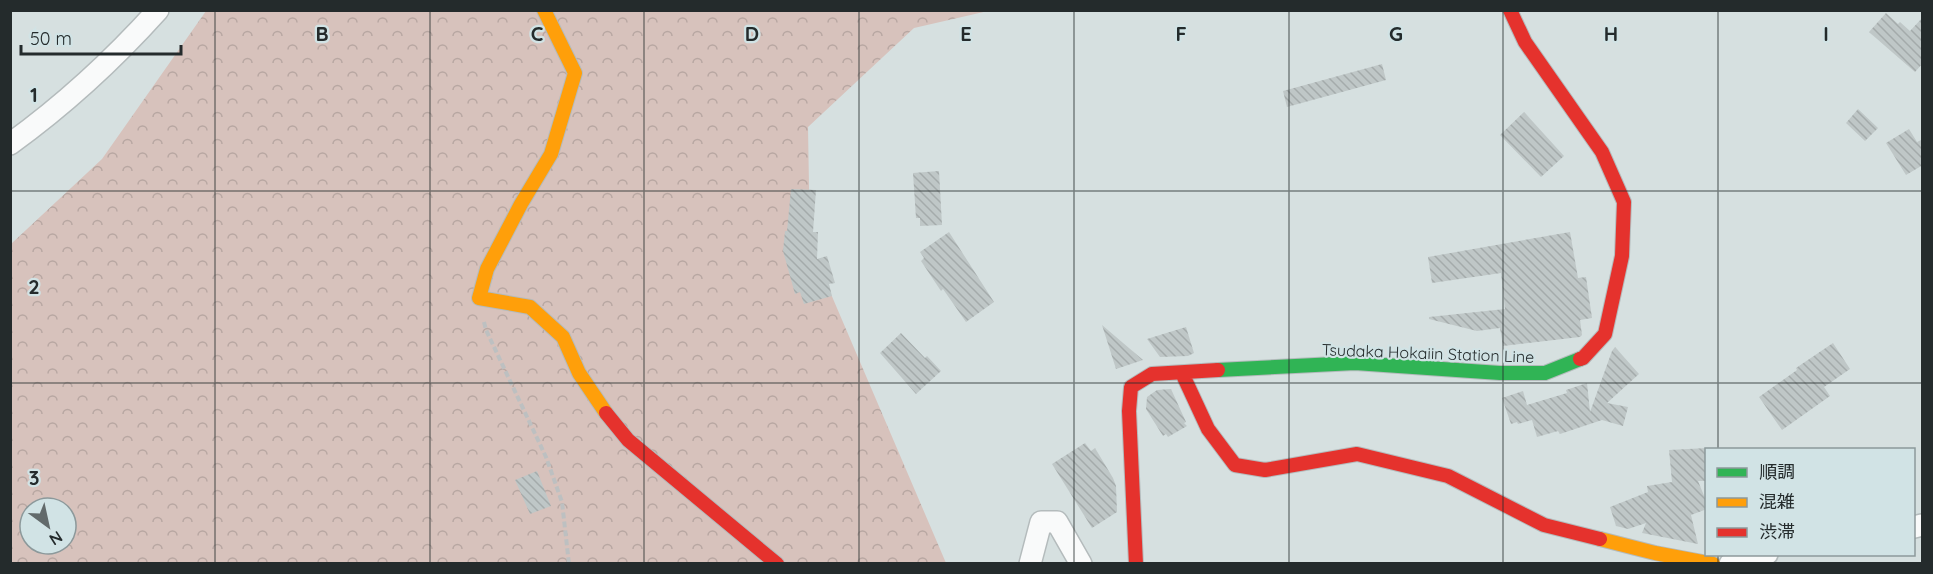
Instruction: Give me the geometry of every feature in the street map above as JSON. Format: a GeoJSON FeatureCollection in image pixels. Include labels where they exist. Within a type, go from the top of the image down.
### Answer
{"type":"FeatureCollection","features":[{"type":"Feature","properties":{"kind":"street"},"geometry":{"type":"LineString","coordinates":[[10,144],[47,117],[127,45],[158,10]]}},
{"type":"Feature","properties":{"kind":"street"},"geometry":{"type":"LineString","coordinates":[[544,10],[575,73],[551,154],[521,204],[487,269],[479,298],[530,307],[562,336],[579,373],[605,412],[628,440],[777,564]]}},
{"type":"Feature","properties":{"kind":"street","name":"Tsudaka Hokaiin Station Line"},"geometry":{"type":"LineString","coordinates":[[1136,564],[1129,411],[1131,387],[1152,374],[1355,363],[1500,373],[1545,373],[1583,358],[1605,334],[1623,256],[1624,202],[1602,152],[1525,42],[1510,10]]}},
{"type":"Feature","properties":{"kind":"street"},"geometry":{"type":"LineString","coordinates":[[1182,373],[1208,429],[1234,465],[1264,470],[1357,454],[1448,476],[1544,525],[1656,553],[1713,564]]}},
{"type":"Feature","properties":{"kind":"street"},"geometry":{"type":"LineString","coordinates":[[1030,564],[1041,522],[1057,522],[1081,564]]}},
{"type":"Feature","properties":{"kind":"street"},"geometry":{"type":"LineString","coordinates":[[1730,564],[1753,562],[1765,556]]}},
{"type":"Feature","properties":{"kind":"path"},"geometry":{"type":"LineString","coordinates":[[479,298],[486,330],[546,457],[562,502],[569,564]]}},
{"type":"Feature","properties":{"kind":"green space"},"geometry":{"type":"Polygon","coordinates":[[[206,11],[988,11],[914,28],[808,127],[810,245],[946,563],[11,564],[11,244],[102,159],[206,11]]]}},
{"type":"Feature","properties":{"kind":"building"},"geometry":{"type":"Polygon","coordinates":[[[1886,13],[1910,31],[1923,17],[1923,63],[1915,72],[1869,32],[1886,13]]]}},
{"type":"Feature","properties":{"kind":"building"},"geometry":{"type":"Polygon","coordinates":[[[1382,64],[1386,80],[1287,107],[1283,91],[1382,64]]]}},
{"type":"Feature","properties":{"kind":"building"},"geometry":{"type":"Polygon","coordinates":[[[1858,109],[1878,128],[1865,141],[1846,123],[1858,109]]]}},
{"type":"Feature","properties":{"kind":"building"},"geometry":{"type":"Polygon","coordinates":[[[1524,112],[1564,156],[1541,177],[1500,135],[1524,112]]]}},
{"type":"Feature","properties":{"kind":"building"},"geometry":{"type":"Polygon","coordinates":[[[1909,129],[1917,142],[1923,139],[1923,165],[1906,175],[1886,143],[1909,129]]]}},
{"type":"Feature","properties":{"kind":"building"},"geometry":{"type":"Polygon","coordinates":[[[939,171],[942,225],[920,226],[920,218],[916,218],[913,173],[939,171]]]}},
{"type":"Feature","properties":{"kind":"building"},"geometry":{"type":"Polygon","coordinates":[[[791,189],[816,190],[813,232],[818,232],[817,259],[827,256],[835,283],[829,284],[832,296],[804,304],[800,292],[795,294],[783,251],[791,189]]]}},
{"type":"Feature","properties":{"kind":"building"},"geometry":{"type":"Polygon","coordinates":[[[949,232],[994,302],[966,322],[921,261],[924,258],[920,252],[949,232]]]}},
{"type":"Feature","properties":{"kind":"building"},"geometry":{"type":"Polygon","coordinates":[[[1570,232],[1578,278],[1586,277],[1592,318],[1580,320],[1582,335],[1580,337],[1503,346],[1500,328],[1477,331],[1429,319],[1429,317],[1505,309],[1501,273],[1432,283],[1428,257],[1570,232]]]}},
{"type":"Feature","properties":{"kind":"building"},"geometry":{"type":"Polygon","coordinates":[[[1102,325],[1143,360],[1116,369],[1102,325]]]}},
{"type":"Feature","properties":{"kind":"building"},"geometry":{"type":"Polygon","coordinates":[[[1186,327],[1194,353],[1188,356],[1160,357],[1147,339],[1186,327]]]}},
{"type":"Feature","properties":{"kind":"building"},"geometry":{"type":"Polygon","coordinates":[[[901,333],[941,371],[916,394],[880,353],[901,333]]]}},
{"type":"Feature","properties":{"kind":"building"},"geometry":{"type":"Polygon","coordinates":[[[1833,343],[1850,369],[1824,387],[1830,396],[1782,430],[1759,397],[1833,343]]]}},
{"type":"Feature","properties":{"kind":"building"},"geometry":{"type":"Polygon","coordinates":[[[1615,347],[1639,374],[1607,403],[1628,407],[1623,426],[1602,420],[1560,434],[1558,431],[1537,437],[1532,420],[1511,424],[1502,398],[1523,391],[1527,405],[1567,393],[1566,390],[1587,383],[1590,412],[1615,347]]]}},
{"type":"Feature","properties":{"kind":"building"},"geometry":{"type":"Polygon","coordinates":[[[1171,389],[1187,426],[1168,437],[1166,434],[1163,436],[1146,409],[1147,397],[1157,390],[1171,389]]]}},
{"type":"Feature","properties":{"kind":"building"},"geometry":{"type":"Polygon","coordinates":[[[1085,443],[1091,451],[1095,448],[1116,486],[1117,512],[1092,528],[1052,464],[1085,443]]]}},
{"type":"Feature","properties":{"kind":"building"},"geometry":{"type":"Polygon","coordinates":[[[1705,448],[1705,481],[1698,481],[1705,498],[1705,510],[1691,515],[1698,544],[1642,533],[1646,523],[1628,529],[1616,526],[1610,507],[1648,492],[1647,486],[1672,482],[1669,450],[1705,448]]]}},
{"type":"Feature","properties":{"kind":"building"},"geometry":{"type":"Polygon","coordinates":[[[537,471],[551,506],[530,514],[515,480],[537,471]]]}},
{"type":"Feature","properties":{"kind":"traffic: fast"},"geometry":{"type":"LineString","coordinates":[[1218,370],[1355,363],[1500,373],[1545,373],[1580,359]]}},
{"type":"Feature","properties":{"kind":"traffic: slow"},"geometry":{"type":"LineString","coordinates":[[544,10],[575,73],[551,154],[521,204],[487,269],[479,298],[530,307],[563,337],[579,373],[606,413]]}},
{"type":"Feature","properties":{"kind":"traffic: slow"},"geometry":{"type":"LineString","coordinates":[[1600,539],[1713,564]]}},
{"type":"Feature","properties":{"kind":"traffic: jam"},"geometry":{"type":"LineString","coordinates":[[1510,10],[1525,42],[1602,152],[1624,202],[1622,256],[1605,334],[1580,359]]}},
{"type":"Feature","properties":{"kind":"traffic: jam"},"geometry":{"type":"LineString","coordinates":[[1136,564],[1129,411],[1131,387],[1152,374],[1218,370]]}},
{"type":"Feature","properties":{"kind":"traffic: jam"},"geometry":{"type":"LineString","coordinates":[[1182,373],[1208,429],[1235,465],[1265,470],[1357,454],[1448,476],[1544,525],[1600,539]]}},
{"type":"Feature","properties":{"kind":"traffic: jam"},"geometry":{"type":"LineString","coordinates":[[606,413],[628,440],[777,564]]}}]}
